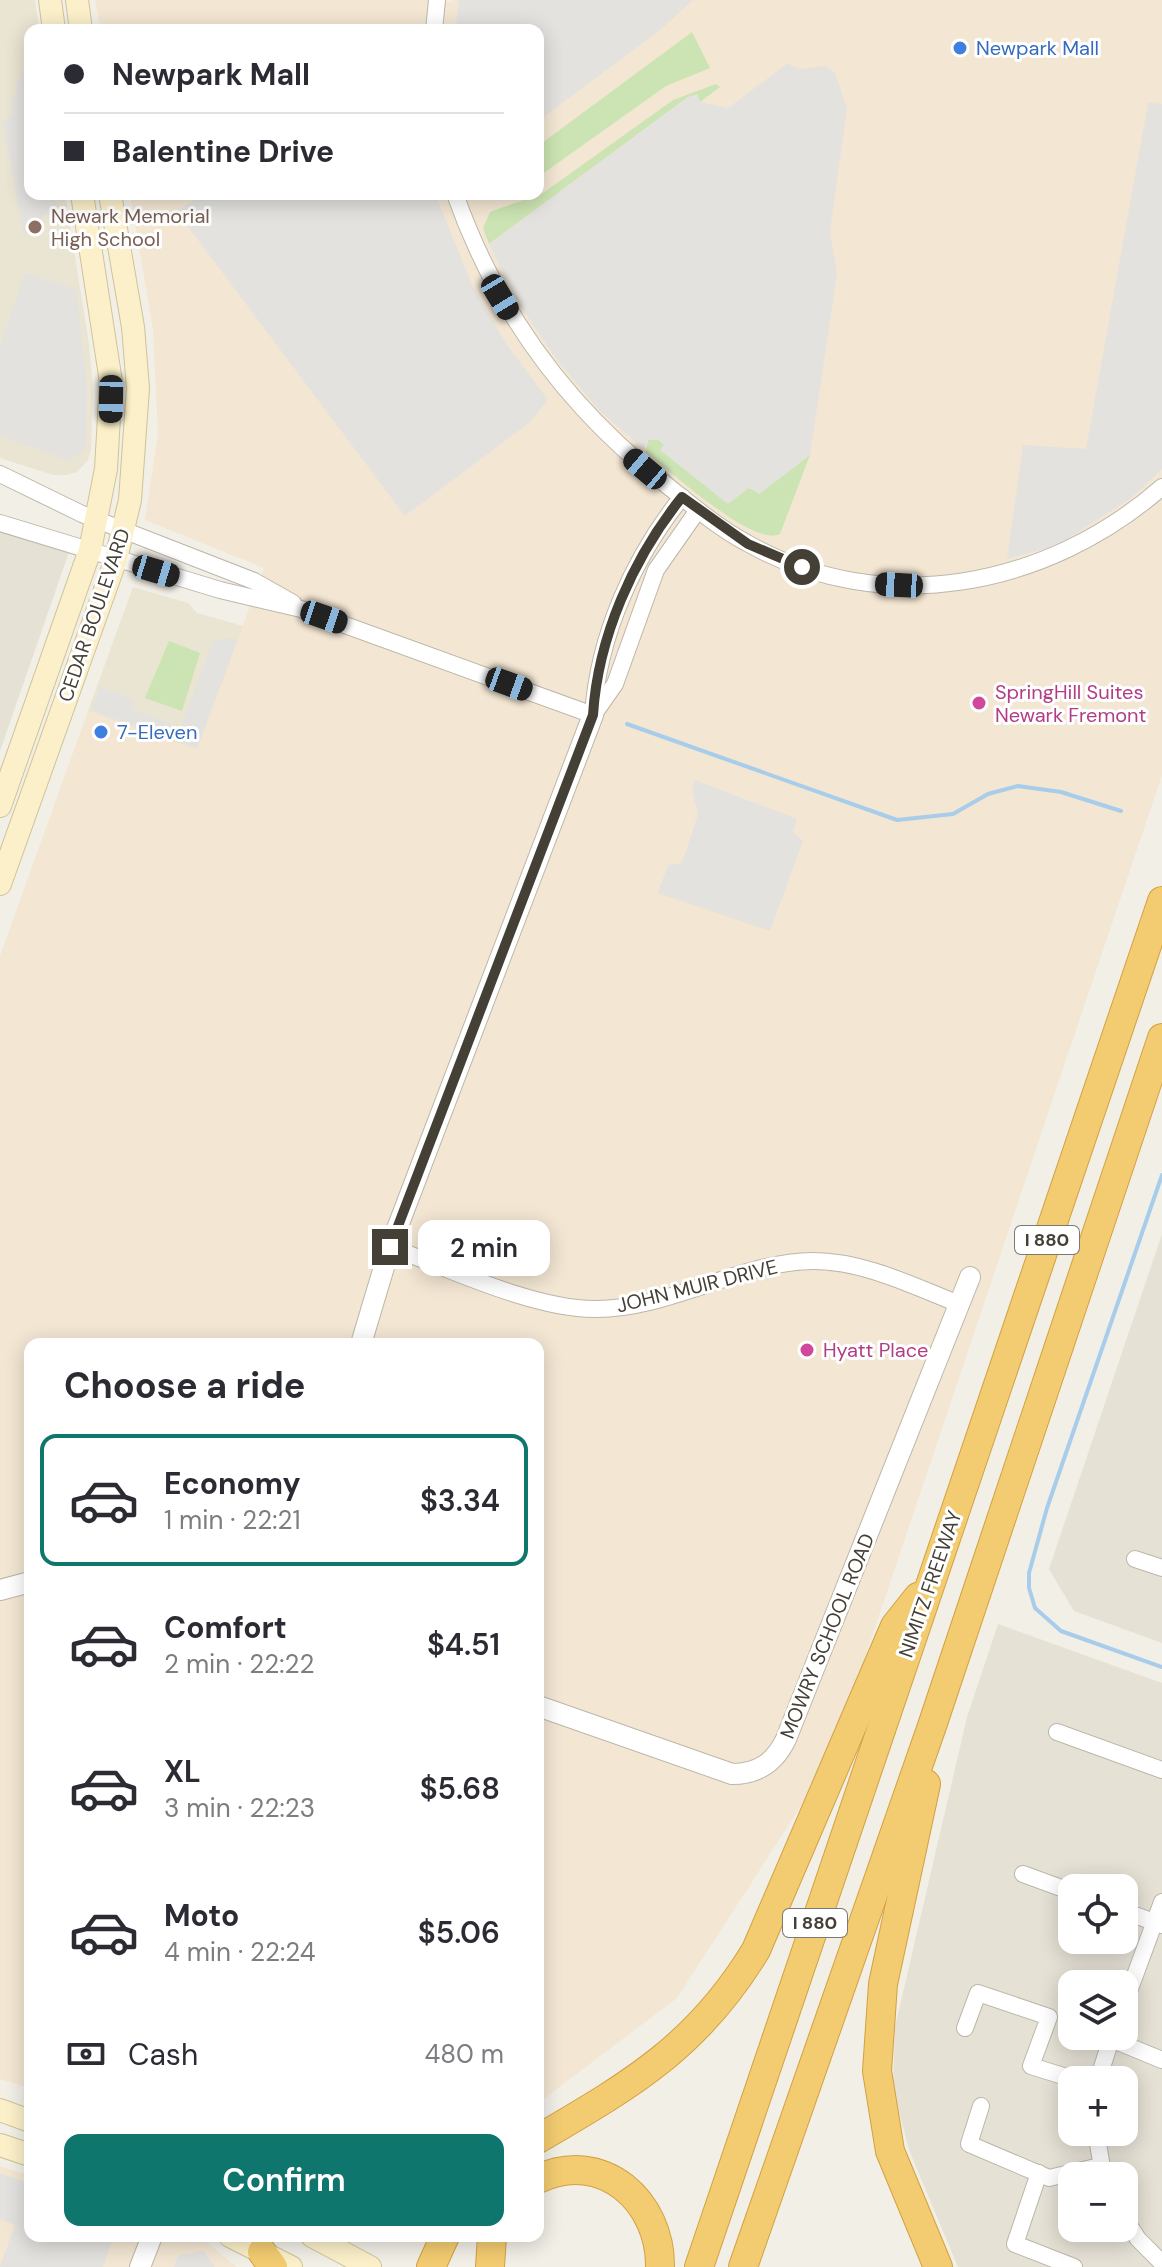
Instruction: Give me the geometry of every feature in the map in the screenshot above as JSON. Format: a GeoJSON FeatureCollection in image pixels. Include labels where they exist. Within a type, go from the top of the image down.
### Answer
{"type":"FeatureCollection","features":[{"type":"Feature","properties":{"kind":"highway","name":"NIMITZ FREEWAY"},"geometry":{"type":"LineString","coordinates":[[699,2267],[1162,901]]}},
{"type":"Feature","properties":{"kind":"highway","name":"I 880"},"geometry":{"type":"LineString","coordinates":[[743,2267],[932,1726],[1162,1038]]}},
{"type":"Feature","properties":{"kind":"highway"},"geometry":{"type":"LineString","coordinates":[[544,2135],[658,2065],[715,2012],[736,1982],[756,1950],[895,1626],[932,1580]]}},
{"type":"Feature","properties":{"kind":"highway"},"geometry":{"type":"LineString","coordinates":[[932,1726],[925,1798],[883,1984],[877,2071],[890,2151],[938,2267]]}},
{"type":"Feature","properties":{"kind":"highway"},"geometry":{"type":"LineString","coordinates":[[544,2178],[575,2170],[607,2174],[633,2192],[650,2216],[660,2247],[660,2267]]}},
{"type":"Feature","properties":{"kind":"highway"},"geometry":{"type":"LineString","coordinates":[[751,2267],[760,2215]]}},
{"type":"Feature","properties":{"kind":"highway"},"geometry":{"type":"LineString","coordinates":[[431,2267],[442,2242]]}},
{"type":"Feature","properties":{"kind":"highway"},"geometry":{"type":"LineString","coordinates":[[490,2267],[492,2242]]}},
{"type":"Feature","properties":{"kind":"main road"},"geometry":{"type":"LineString","coordinates":[[50,0],[53,24]]}},
{"type":"Feature","properties":{"kind":"main road"},"geometry":{"type":"LineString","coordinates":[[77,0],[80,24]]}},
{"type":"Feature","properties":{"kind":"main road","name":"CEDAR BOULEVARD"},"geometry":{"type":"LineString","coordinates":[[0,806],[90,550],[98,520],[109,441],[111,382],[83,200]]}},
{"type":"Feature","properties":{"kind":"main road","name":"CEDAR BOULEVARD"},"geometry":{"type":"LineString","coordinates":[[0,884],[125,529],[137,443],[138,388],[133,327],[111,200]]}},
{"type":"Feature","properties":{"kind":"main road"},"geometry":{"type":"LineString","coordinates":[[0,2110],[24,2119]]}},
{"type":"Feature","properties":{"kind":"main road"},"geometry":{"type":"LineString","coordinates":[[0,2145],[24,2153]]}},
{"type":"Feature","properties":{"kind":"main road"},"geometry":{"type":"LineString","coordinates":[[240,2242],[268,2259],[291,2267]]}},
{"type":"Feature","properties":{"kind":"main road"},"geometry":{"type":"LineString","coordinates":[[323,2242],[370,2267]]}},
{"type":"Feature","properties":{"kind":"street"},"geometry":{"type":"LineString","coordinates":[[435,24],[437,0]]}},
{"type":"Feature","properties":{"kind":"street"},"geometry":{"type":"LineString","coordinates":[[457,200],[486,270],[536,353],[599,428],[698,510],[748,544],[802,567],[878,584],[944,585],[1017,571],[1066,552],[1111,526],[1162,487]]}},
{"type":"Feature","properties":{"kind":"street"},"geometry":{"type":"LineString","coordinates":[[0,474],[98,520],[254,581],[301,609]]}},
{"type":"Feature","properties":{"kind":"street"},"geometry":{"type":"LineString","coordinates":[[593,715],[595,676],[637,561],[682,497]]}},
{"type":"Feature","properties":{"kind":"street"},"geometry":{"type":"LineString","coordinates":[[363,1338],[390,1247],[593,715],[615,684],[656,570],[698,510]]}},
{"type":"Feature","properties":{"kind":"street"},"geometry":{"type":"LineString","coordinates":[[0,523],[220,590],[301,609],[593,715]]}},
{"type":"Feature","properties":{"kind":"street","name":"JOHN MUIR DRIVE"},"geometry":{"type":"LineString","coordinates":[[390,1247],[533,1298],[574,1308],[627,1306],[772,1266],[815,1261],[872,1271],[959,1304]]}},
{"type":"Feature","properties":{"kind":"street","name":"MOWRY SCHOOL ROAD"},"geometry":{"type":"LineString","coordinates":[[544,1708],[732,1774],[754,1772],[772,1761],[786,1739],[970,1277]]}},
{"type":"Feature","properties":{"kind":"street"},"geometry":{"type":"LineString","coordinates":[[1135,1559],[1162,1568]]}},
{"type":"Feature","properties":{"kind":"street"},"geometry":{"type":"LineString","coordinates":[[0,1590],[24,1584]]}},
{"type":"Feature","properties":{"kind":"street"},"geometry":{"type":"LineString","coordinates":[[1057,1732],[1162,1770]]}},
{"type":"Feature","properties":{"kind":"street"},"geometry":{"type":"LineString","coordinates":[[1023,1874],[1058,1887]]}},
{"type":"Feature","properties":{"kind":"street"},"geometry":{"type":"LineString","coordinates":[[1138,1972],[1158,1924],[1162,1902]]}},
{"type":"Feature","properties":{"kind":"street"},"geometry":{"type":"LineString","coordinates":[[1138,1916],[1158,1924]]}},
{"type":"Feature","properties":{"kind":"street"},"geometry":{"type":"LineString","coordinates":[[965,2028],[978,1993],[1049,2017],[1031,2066],[1058,2074]]}},
{"type":"Feature","properties":{"kind":"street"},"geometry":{"type":"LineString","coordinates":[[1138,2049],[1162,2060]]}},
{"type":"Feature","properties":{"kind":"street"},"geometry":{"type":"LineString","coordinates":[[981,2106],[969,2144],[1049,2178],[1058,2177]]}},
{"type":"Feature","properties":{"kind":"street"},"geometry":{"type":"LineString","coordinates":[[1039,2173],[1015,2244],[1074,2267]]}},
{"type":"Feature","properties":{"kind":"street"},"geometry":{"type":"LineString","coordinates":[[1138,2239],[1162,2263]]}},
{"type":"Feature","properties":{"kind":"street"},"geometry":{"type":"LineString","coordinates":[[140,2267],[150,2242]]}},
{"type":"Feature","properties":{"kind":"shaded area","name":"Newark Memorial High School"},"geometry":{"type":"Polygon","coordinates":[[[0,0],[35,0],[38,24],[24,24],[24,200],[66,200],[89,344],[93,389],[91,448],[88,460],[77,472],[67,475],[53,475],[0,458],[0,0]]]}},
{"type":"Feature","properties":{"kind":"shaded area"},"geometry":{"type":"Polygon","coordinates":[[[95,0],[441,0],[452,3],[453,0],[1162,0],[1162,775],[830,1761],[677,1998],[544,2098],[544,1338],[24,1338],[24,2086],[0,2079],[0,956],[88,711],[197,750],[264,568],[145,520],[158,434],[153,329],[131,200],[544,200],[544,24],[100,24],[95,0]]]}},
{"type":"Feature","properties":{"kind":"shaded area"},"geometry":{"type":"Polygon","coordinates":[[[459,0],[693,0],[660,30],[544,117],[544,24],[456,24],[459,0]]]}},
{"type":"Feature","properties":{"kind":"shaded area"},"geometry":{"type":"Polygon","coordinates":[[[788,63],[799,69],[826,66],[835,73],[847,108],[830,231],[837,274],[810,455],[759,494],[750,487],[728,504],[660,450],[664,445],[659,440],[648,440],[645,450],[599,410],[557,360],[519,304],[489,244],[688,97],[697,94],[700,102],[728,108],[788,63]]]}},
{"type":"Feature","properties":{"kind":"shaded area"},"geometry":{"type":"Polygon","coordinates":[[[21,72],[24,74],[24,200],[55,200],[58,216],[46,214],[24,236],[3,122],[14,112],[12,103],[21,72]]]}},
{"type":"Feature","properties":{"kind":"shaded area"},"geometry":{"type":"Polygon","coordinates":[[[1148,103],[1162,104],[1162,469],[1130,499],[1056,546],[1007,559],[1023,445],[1086,449],[1148,103]]]}},
{"type":"Feature","properties":{"kind":"shaded area"},"geometry":{"type":"Polygon","coordinates":[[[193,200],[437,200],[473,287],[507,345],[548,400],[529,423],[405,516],[177,212],[193,200]]]}},
{"type":"Feature","properties":{"kind":"shaded area"},"geometry":{"type":"Polygon","coordinates":[[[25,273],[76,289],[87,385],[86,449],[68,460],[0,436],[0,346],[25,273]]]}},
{"type":"Feature","properties":{"kind":"shaded area"},"geometry":{"type":"Polygon","coordinates":[[[0,531],[69,552],[0,751],[0,531]]]}},
{"type":"Feature","properties":{"kind":"shaded area"},"geometry":{"type":"Polygon","coordinates":[[[133,587],[188,603],[197,613],[243,626],[197,750],[88,711],[133,587]]]}},
{"type":"Feature","properties":{"kind":"shaded area"},"geometry":{"type":"Polygon","coordinates":[[[227,638],[237,641],[197,748],[92,710],[100,687],[135,700],[132,710],[181,727],[213,641],[227,638]]]}},
{"type":"Feature","properties":{"kind":"shaded area"},"geometry":{"type":"Polygon","coordinates":[[[695,780],[797,819],[793,832],[803,841],[770,931],[658,893],[668,865],[682,863],[698,814],[692,790],[695,780]]]}},
{"type":"Feature","properties":{"kind":"shaded area"},"geometry":{"type":"Polygon","coordinates":[[[1162,1234],[1162,1643],[1074,1611],[1049,1569],[1162,1234]]]}},
{"type":"Feature","properties":{"kind":"shaded area"},"geometry":{"type":"Polygon","coordinates":[[[998,1624],[1162,1683],[1162,2267],[958,2267],[909,2150],[893,2088],[895,2027],[967,1717],[998,1624]]]}},
{"type":"Feature","properties":{"kind":"shaded area"},"geometry":{"type":"Polygon","coordinates":[[[0,2166],[24,2174],[24,2242],[206,2242],[237,2267],[0,2267],[0,2166]]]}},
{"type":"Feature","properties":{"kind":"shaded area"},"geometry":{"type":"Polygon","coordinates":[[[0,2173],[24,2182],[24,2242],[112,2242],[103,2267],[0,2267],[15,2225],[0,2219],[0,2173]]]}},
{"type":"Feature","properties":{"kind":"shaded area"},"geometry":{"type":"Polygon","coordinates":[[[203,2251],[215,2267],[174,2267],[179,2255],[203,2251]]]}},
{"type":"Feature","properties":{"kind":"green space"},"geometry":{"type":"Polygon","coordinates":[[[692,32],[710,68],[666,86],[544,173],[544,142],[692,32]]]}},
{"type":"Feature","properties":{"kind":"green space"},"geometry":{"type":"Polygon","coordinates":[[[716,84],[720,87],[700,102],[688,97],[489,244],[483,228],[490,212],[523,200],[544,200],[544,192],[673,100],[716,84]]]}},
{"type":"Feature","properties":{"kind":"green space"},"geometry":{"type":"Polygon","coordinates":[[[656,438],[665,445],[661,449],[760,493],[810,455],[780,534],[768,535],[751,530],[692,490],[646,452],[648,440],[656,438]]]}},
{"type":"Feature","properties":{"kind":"green space"},"geometry":{"type":"Polygon","coordinates":[[[169,641],[200,653],[182,711],[145,698],[169,641]]]}},
{"type":"Feature","properties":{"kind":"waterway"},"geometry":{"type":"LineString","coordinates":[[627,724],[897,820],[953,814],[988,794],[1018,786],[1061,792],[1121,811]]}},
{"type":"Feature","properties":{"kind":"waterway"},"geometry":{"type":"LineString","coordinates":[[1162,1175],[1047,1508],[1029,1573],[1029,1588],[1035,1608],[1061,1631],[1162,1667]]}},
{"type":"Feature","properties":{"kind":"place","name":"Newpark Mall"},"geometry":{"type":"Point","coordinates":[960,48]}},
{"type":"Feature","properties":{"kind":"place","name":"Newark Memorial High School"},"geometry":{"type":"Point","coordinates":[35,227]}},
{"type":"Feature","properties":{"kind":"place","name":"SpringHill Suites Newark Fremont"},"geometry":{"type":"Point","coordinates":[979,703]}},
{"type":"Feature","properties":{"kind":"place","name":"7-Eleven"},"geometry":{"type":"Point","coordinates":[101,732]}},
{"type":"Feature","properties":{"kind":"place","name":"Hyatt Place"},"geometry":{"type":"Point","coordinates":[807,1350]}},
{"type":"Feature","properties":{"kind":"route"},"geometry":{"type":"LineString","coordinates":[[390,1247],[593,715],[595,676],[637,561],[648,542],[682,497],[748,544],[802,567]]}}]}
